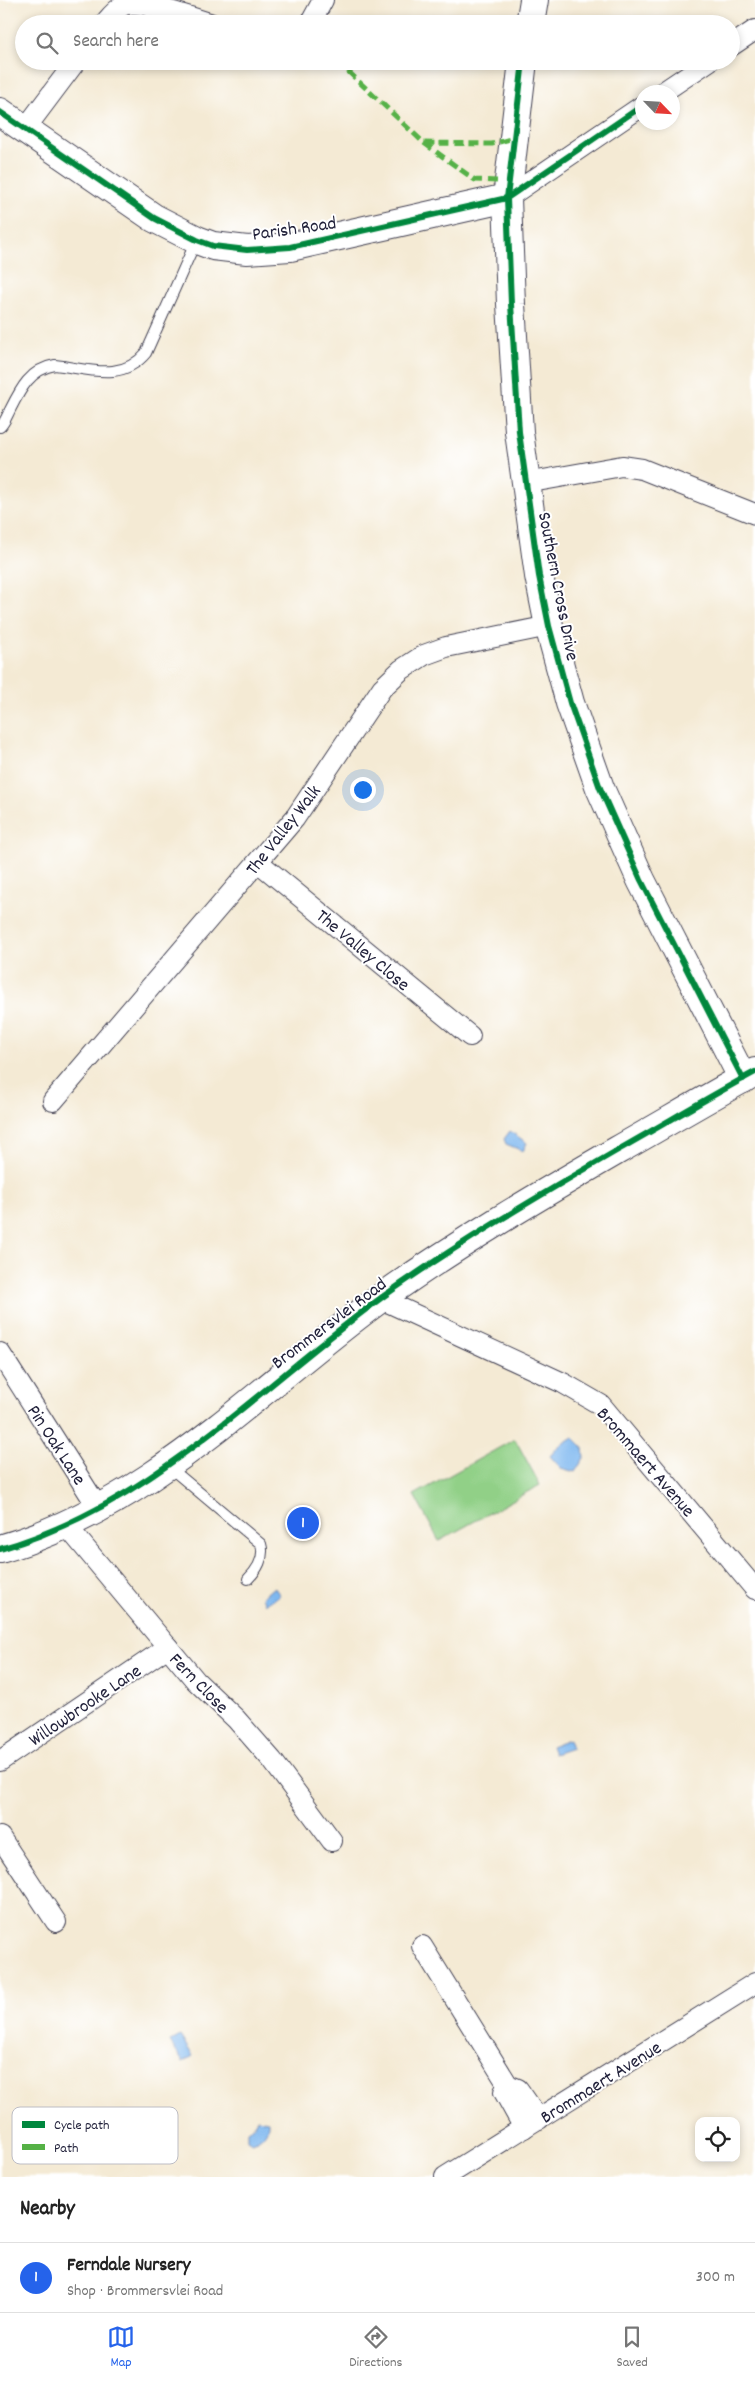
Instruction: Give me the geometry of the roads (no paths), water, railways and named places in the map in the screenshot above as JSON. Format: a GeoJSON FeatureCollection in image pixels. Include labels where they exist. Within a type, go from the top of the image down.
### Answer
{"type":"FeatureCollection","features":[{"type":"Feature","properties":{"kind":"street"},"geometry":{"type":"LineString","coordinates":[[315,15],[323,0]]}},
{"type":"Feature","properties":{"kind":"street"},"geometry":{"type":"LineString","coordinates":[[532,15],[534,0]]}},
{"type":"Feature","properties":{"kind":"street"},"geometry":{"type":"LineString","coordinates":[[113,15],[124,4],[132,1],[184,15]]}},
{"type":"Feature","properties":{"kind":"street"},"geometry":{"type":"LineString","coordinates":[[740,40],[755,30]]}},
{"type":"Feature","properties":{"kind":"street"},"geometry":{"type":"LineString","coordinates":[[25,129],[69,70]]}},
{"type":"Feature","properties":{"kind":"street","name":"Southern Cross Drive"},"geometry":{"type":"LineString","coordinates":[[522,70],[507,198],[519,432],[549,626],[570,703],[600,788],[641,880],[749,1076]]}},
{"type":"Feature","properties":{"kind":"street"},"geometry":{"type":"LineString","coordinates":[[673,85],[696,70]]}},
{"type":"Feature","properties":{"kind":"street"},"geometry":{"type":"LineString","coordinates":[[507,198],[635,111]]}},
{"type":"Feature","properties":{"kind":"street","name":"Parish Road"},"geometry":{"type":"LineString","coordinates":[[0,112],[154,218],[213,246],[247,250],[290,247],[507,198]]}},
{"type":"Feature","properties":{"kind":"street"},"geometry":{"type":"LineString","coordinates":[[526,483],[622,466],[642,469],[755,514]]}},
{"type":"Feature","properties":{"kind":"street","name":"The Valley Walk"},"geometry":{"type":"LineString","coordinates":[[53,1101],[295,818],[382,688],[401,670],[424,655],[446,647],[549,626]]}},
{"type":"Feature","properties":{"kind":"street","name":"The Valley Close"},"geometry":{"type":"LineString","coordinates":[[258,862],[470,1036]]}},
{"type":"Feature","properties":{"kind":"street","name":"Brommersvlei Road"},"geometry":{"type":"LineString","coordinates":[[0,1549],[66,1524],[99,1509],[167,1466],[381,1299],[458,1246],[541,1195],[749,1076]]}},
{"type":"Feature","properties":{"kind":"street","name":"Brommaert Avenue"},"geometry":{"type":"LineString","coordinates":[[381,1299],[564,1383],[600,1405],[755,1589]]}},
{"type":"Feature","properties":{"kind":"street","name":"Pin Oak Lane"},"geometry":{"type":"LineString","coordinates":[[0,1353],[99,1509]]}},
{"type":"Feature","properties":{"kind":"street","name":"Fern Close"},"geometry":{"type":"LineString","coordinates":[[66,1524],[196,1681],[236,1719],[272,1760],[332,1841]]}},
{"type":"Feature","properties":{"kind":"street","name":"Willowbrooke Lane"},"geometry":{"type":"LineString","coordinates":[[0,1761],[168,1648]]}},
{"type":"Feature","properties":{"kind":"street"},"geometry":{"type":"LineString","coordinates":[[0,1837],[56,1922]]}},
{"type":"Feature","properties":{"kind":"street"},"geometry":{"type":"LineString","coordinates":[[422,1946],[508,2085],[518,2089],[532,2124]]}},
{"type":"Feature","properties":{"kind":"street","name":"Brommaert Avenue"},"geometry":{"type":"LineString","coordinates":[[445,2177],[755,1983]]}},
{"type":"Feature","properties":{"kind":"lane"},"geometry":{"type":"LineString","coordinates":[[0,427],[22,386],[38,371],[46,367],[55,365],[112,372],[126,370],[137,364],[146,353],[197,240]]}},
{"type":"Feature","properties":{"kind":"lane"},"geometry":{"type":"LineString","coordinates":[[167,1466],[261,1544],[262,1549],[258,1565],[248,1579]]}},
{"type":"Feature","properties":{"kind":"water"},"geometry":{"type":"Polygon","coordinates":[[[510,1131],[527,1143],[523,1151],[506,1144],[504,1139],[510,1131]]]}},
{"type":"Feature","properties":{"kind":"water"},"geometry":{"type":"Polygon","coordinates":[[[573,1437],[583,1447],[584,1458],[575,1472],[561,1468],[550,1456],[559,1446],[573,1437]]]}},
{"type":"Feature","properties":{"kind":"water"},"geometry":{"type":"Polygon","coordinates":[[[274,1587],[280,1595],[265,1604],[262,1597],[274,1587]]]}},
{"type":"Feature","properties":{"kind":"water"},"geometry":{"type":"Polygon","coordinates":[[[569,1739],[572,1748],[554,1754],[551,1746],[569,1739]]]}},
{"type":"Feature","properties":{"kind":"water"},"geometry":{"type":"Polygon","coordinates":[[[180,2036],[193,2056],[183,2062],[170,2042],[180,2036]]]}},
{"type":"Feature","properties":{"kind":"water"},"geometry":{"type":"Polygon","coordinates":[[[257,2119],[268,2121],[268,2125],[264,2134],[252,2142],[247,2139],[247,2131],[254,2126],[257,2119]]]}},
{"type":"Feature","properties":{"kind":"place","name":"Ferndale Nursery"},"geometry":{"type":"Point","coordinates":[303,1523]}}]}
